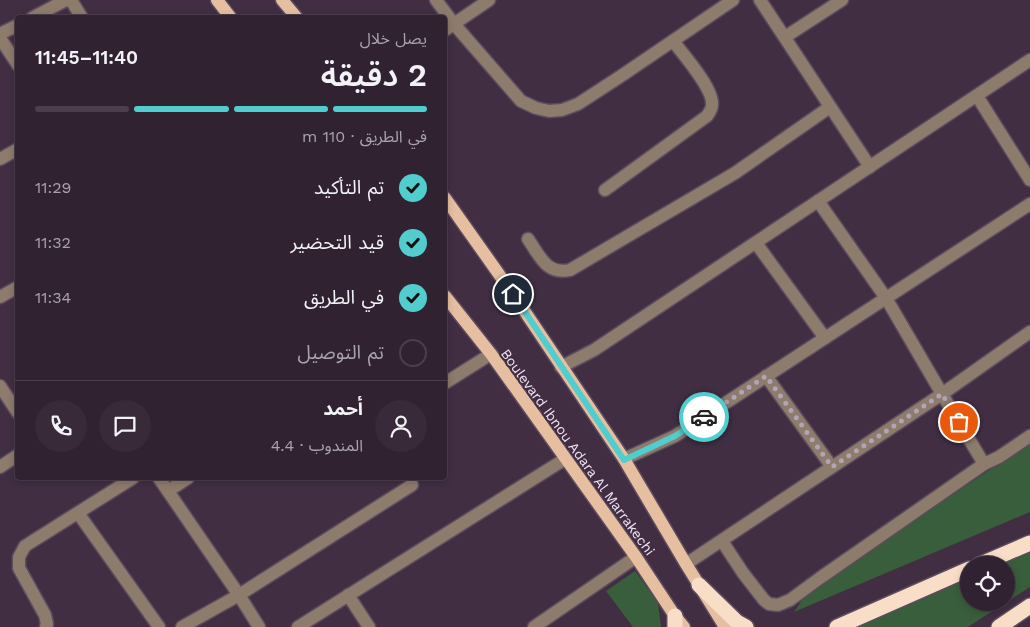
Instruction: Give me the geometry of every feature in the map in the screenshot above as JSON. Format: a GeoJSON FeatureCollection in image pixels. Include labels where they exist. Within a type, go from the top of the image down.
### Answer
{"type":"FeatureCollection","features":[{"type":"Feature","properties":{"kind":"highway"},"geometry":{"type":"LineString","coordinates":[[1000,556],[1030,543]]}},
{"type":"Feature","properties":{"kind":"highway"},"geometry":{"type":"LineString","coordinates":[[837,627],[960,574]]}},
{"type":"Feature","properties":{"kind":"highway"},"geometry":{"type":"LineString","coordinates":[[699,585],[737,622],[746,627]]}},
{"type":"Feature","properties":{"kind":"highway"},"geometry":{"type":"LineString","coordinates":[[999,627],[1030,606]]}},
{"type":"Feature","properties":{"kind":"main road"},"geometry":{"type":"LineString","coordinates":[[217,0],[229,15]]}},
{"type":"Feature","properties":{"kind":"main road"},"geometry":{"type":"LineString","coordinates":[[282,0],[294,15]]}},
{"type":"Feature","properties":{"kind":"main road","name":"Boulevard Ibnou Adara Al Marrakechi"},"geometry":{"type":"LineString","coordinates":[[447,201],[513,294],[624,460],[726,627]]}},
{"type":"Feature","properties":{"kind":"main road","name":"Boulevard Ibnou Adara Al Marrakechi"},"geometry":{"type":"LineString","coordinates":[[447,299],[491,354],[636,558],[678,623]]}},
{"type":"Feature","properties":{"kind":"street"},"geometry":{"type":"LineString","coordinates":[[38,15],[66,0]]}},
{"type":"Feature","properties":{"kind":"street"},"geometry":{"type":"LineString","coordinates":[[71,0],[80,15]]}},
{"type":"Feature","properties":{"kind":"street"},"geometry":{"type":"LineString","coordinates":[[436,0],[444,15]]}},
{"type":"Feature","properties":{"kind":"street"},"geometry":{"type":"LineString","coordinates":[[489,0],[450,27],[521,101],[536,108],[549,111],[562,110],[578,104],[733,0]]}},
{"type":"Feature","properties":{"kind":"street"},"geometry":{"type":"LineString","coordinates":[[760,0],[870,167]]}},
{"type":"Feature","properties":{"kind":"street"},"geometry":{"type":"LineString","coordinates":[[785,37],[842,0]]}},
{"type":"Feature","properties":{"kind":"street"},"geometry":{"type":"LineString","coordinates":[[15,27],[0,36],[15,60]]}},
{"type":"Feature","properties":{"kind":"street"},"geometry":{"type":"LineString","coordinates":[[604,190],[707,116],[712,106],[712,99],[708,88],[673,41]]}},
{"type":"Feature","properties":{"kind":"street"},"geometry":{"type":"LineString","coordinates":[[561,367],[594,350],[1030,60]]}},
{"type":"Feature","properties":{"kind":"street"},"geometry":{"type":"LineString","coordinates":[[977,96],[1030,180]]}},
{"type":"Feature","properties":{"kind":"street"},"geometry":{"type":"LineString","coordinates":[[528,239],[546,265],[554,270],[570,270],[735,173],[830,107]]}},
{"type":"Feature","properties":{"kind":"street"},"geometry":{"type":"LineString","coordinates":[[0,159],[15,151]]}},
{"type":"Feature","properties":{"kind":"street"},"geometry":{"type":"LineString","coordinates":[[818,202],[886,298],[984,464]]}},
{"type":"Feature","properties":{"kind":"street"},"geometry":{"type":"LineString","coordinates":[[624,460],[675,436],[1030,204]]}},
{"type":"Feature","properties":{"kind":"street"},"geometry":{"type":"LineString","coordinates":[[756,243],[825,338]]}},
{"type":"Feature","properties":{"kind":"street"},"geometry":{"type":"LineString","coordinates":[[0,297],[15,290]]}},
{"type":"Feature","properties":{"kind":"street"},"geometry":{"type":"LineString","coordinates":[[686,564],[942,394],[1030,332]]}},
{"type":"Feature","properties":{"kind":"street"},"geometry":{"type":"LineString","coordinates":[[447,382],[491,354]]}},
{"type":"Feature","properties":{"kind":"street"},"geometry":{"type":"LineString","coordinates":[[766,376],[832,467]]}},
{"type":"Feature","properties":{"kind":"street"},"geometry":{"type":"LineString","coordinates":[[0,386],[15,408]]}},
{"type":"Feature","properties":{"kind":"street"},"geometry":{"type":"LineString","coordinates":[[722,541],[764,600],[770,604],[778,605],[790,600],[984,464],[999,457],[1030,436]]}},
{"type":"Feature","properties":{"kind":"street"},"geometry":{"type":"LineString","coordinates":[[0,467],[15,458]]}},
{"type":"Feature","properties":{"kind":"street"},"geometry":{"type":"LineString","coordinates":[[298,627],[565,459]]}},
{"type":"Feature","properties":{"kind":"street"},"geometry":{"type":"LineString","coordinates":[[46,627],[45,616],[19,568],[19,557],[25,546],[130,480]]}},
{"type":"Feature","properties":{"kind":"street"},"geometry":{"type":"LineString","coordinates":[[160,480],[259,627]]}},
{"type":"Feature","properties":{"kind":"street"},"geometry":{"type":"LineString","coordinates":[[168,491],[185,480]]}},
{"type":"Feature","properties":{"kind":"street"},"geometry":{"type":"LineString","coordinates":[[182,627],[239,595],[412,485]]}},
{"type":"Feature","properties":{"kind":"street"},"geometry":{"type":"LineString","coordinates":[[78,513],[159,627]]}},
{"type":"Feature","properties":{"kind":"street"},"geometry":{"type":"LineString","coordinates":[[534,627],[636,558]]}},
{"type":"Feature","properties":{"kind":"street"},"geometry":{"type":"LineString","coordinates":[[348,595],[369,627]]}},
{"type":"Feature","properties":{"kind":"green space"},"geometry":{"type":"Polygon","coordinates":[[[1030,443],[1030,512],[794,612],[808,591],[1030,443]]]}},
{"type":"Feature","properties":{"kind":"green space"},"geometry":{"type":"Polygon","coordinates":[[[1030,552],[1030,587],[1015,597],[1015,558],[1030,552]]]}},
{"type":"Feature","properties":{"kind":"green space"},"geometry":{"type":"Polygon","coordinates":[[[635,571],[658,603],[661,627],[633,627],[606,591],[635,571]]]}},
{"type":"Feature","properties":{"kind":"green space"},"geometry":{"type":"Polygon","coordinates":[[[960,581],[960,611],[993,611],[968,627],[851,627],[960,581]]]}},
{"type":"Feature","properties":{"kind":"way so far"},"geometry":{"type":"LineString","coordinates":[[704,417],[766,376],[832,467],[942,394],[959,422]]}},
{"type":"Feature","properties":{"kind":"route"},"geometry":{"type":"LineString","coordinates":[[513,294],[624,460],[675,436],[704,417]]}}]}
